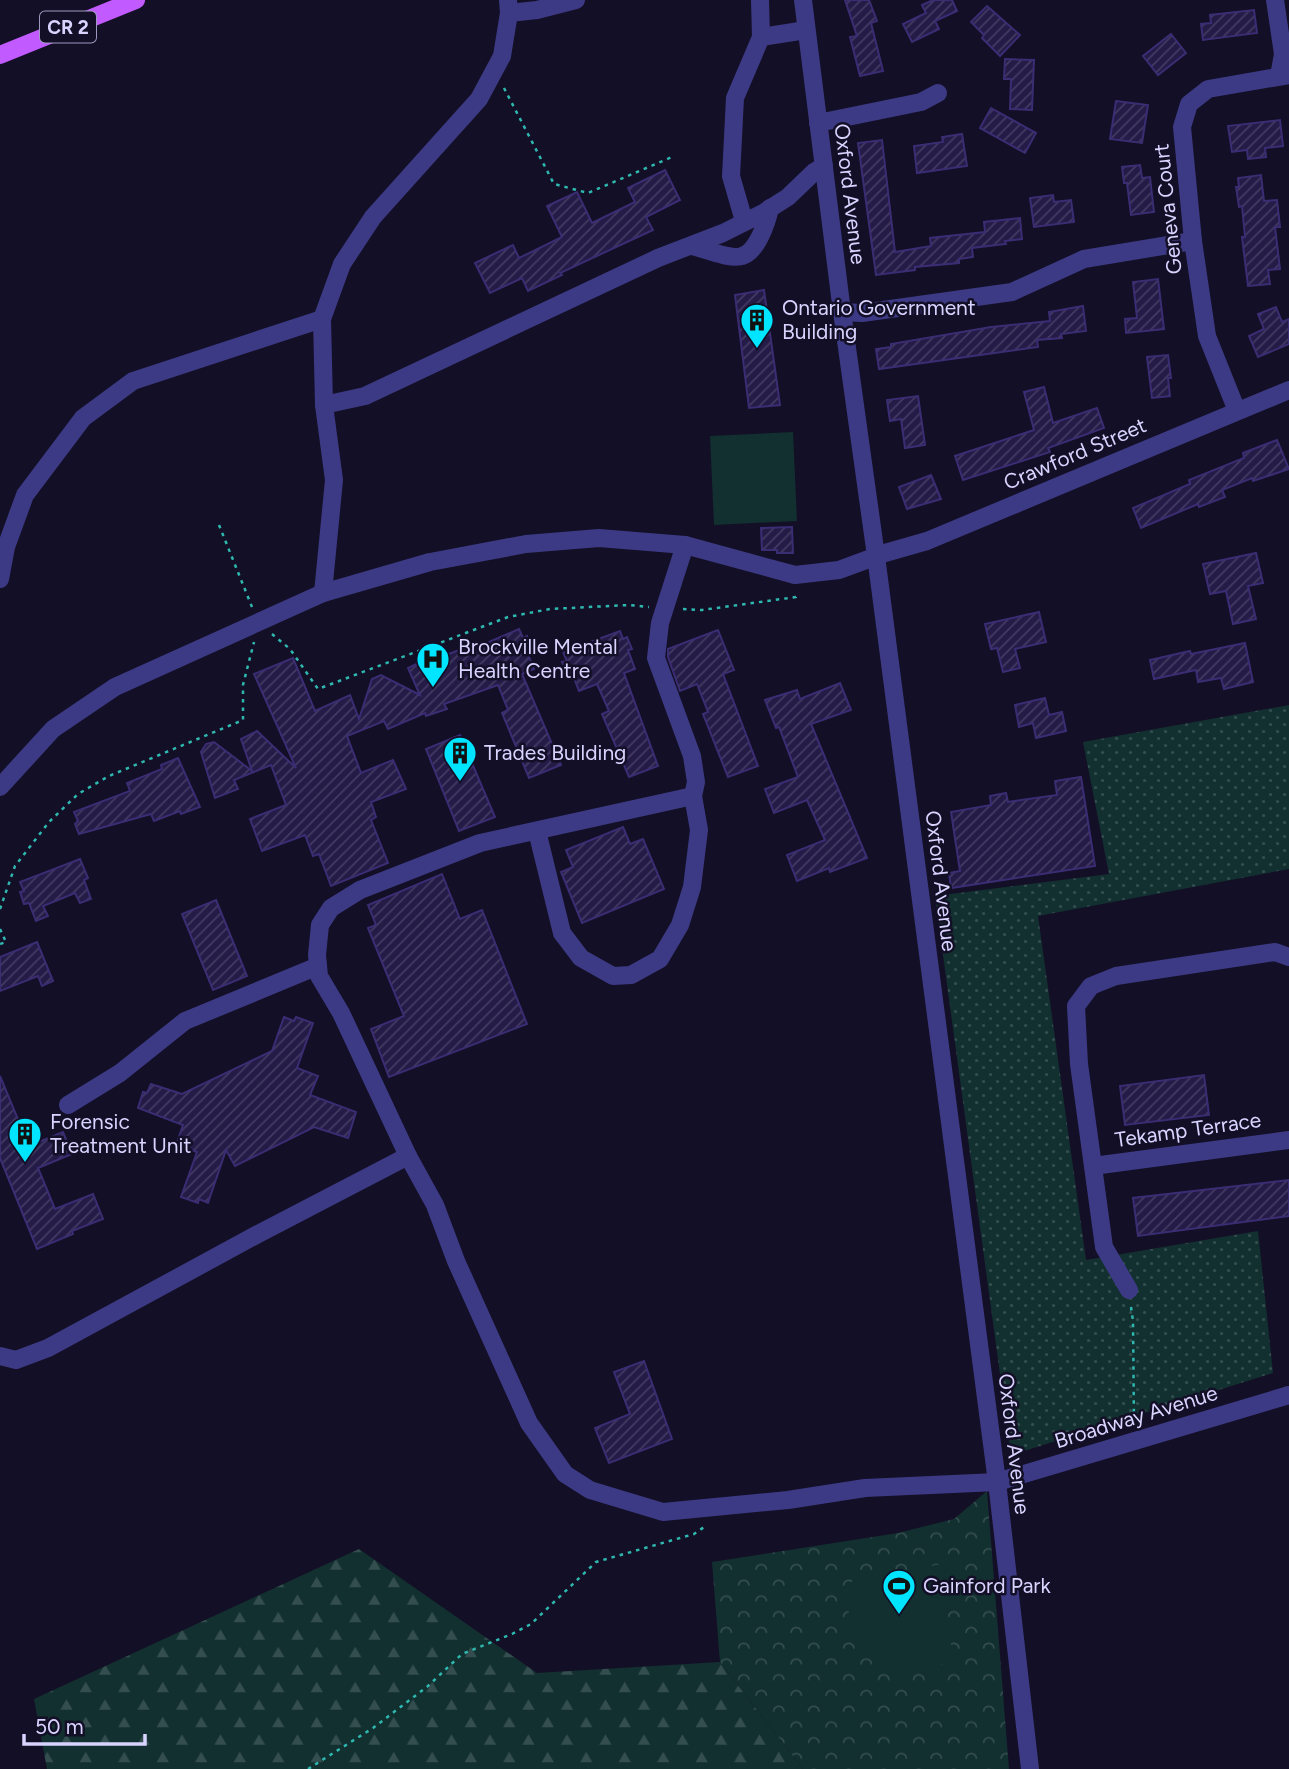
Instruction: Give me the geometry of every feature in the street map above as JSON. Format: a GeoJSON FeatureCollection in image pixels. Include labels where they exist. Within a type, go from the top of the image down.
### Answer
{"type":"FeatureCollection","features":[{"type":"Feature","properties":{"kind":"main road","name":"CR 2"},"geometry":{"type":"LineString","coordinates":[[0,55],[136,0]]}},
{"type":"Feature","properties":{"kind":"street"},"geometry":{"type":"LineString","coordinates":[[323,593],[334,480],[324,405],[323,319],[342,264],[373,217],[479,99],[502,56],[509,6],[549,7],[576,0]]}},
{"type":"Feature","properties":{"kind":"street"},"geometry":{"type":"LineString","coordinates":[[744,221],[731,176],[735,98],[761,37],[760,0]]}},
{"type":"Feature","properties":{"kind":"street","name":"Oxford Avenue"},"geometry":{"type":"LineString","coordinates":[[803,0],[997,1482],[1030,1769]]}},
{"type":"Feature","properties":{"kind":"street"},"geometry":{"type":"LineString","coordinates":[[1275,0],[1284,76]]}},
{"type":"Feature","properties":{"kind":"street"},"geometry":{"type":"LineString","coordinates":[[761,37],[806,30]]}},
{"type":"Feature","properties":{"kind":"street","name":"Geneva Court"},"geometry":{"type":"LineString","coordinates":[[1237,411],[1207,336],[1193,241],[1182,127],[1189,104],[1208,89],[1284,76]]}},
{"type":"Feature","properties":{"kind":"street"},"geometry":{"type":"LineString","coordinates":[[818,123],[921,103],[938,93]]}},
{"type":"Feature","properties":{"kind":"street"},"geometry":{"type":"LineString","coordinates":[[324,405],[365,396],[658,258],[723,233],[788,197],[824,166]]}},
{"type":"Feature","properties":{"kind":"street"},"geometry":{"type":"LineString","coordinates":[[692,246],[742,257],[749,253],[759,239],[770,208]]}},
{"type":"Feature","properties":{"kind":"street"},"geometry":{"type":"LineString","coordinates":[[842,312],[862,313],[1012,292],[1084,259],[1193,241]]}},
{"type":"Feature","properties":{"kind":"street"},"geometry":{"type":"LineString","coordinates":[[0,579],[6,547],[25,495],[83,418],[132,381],[323,319]]}},
{"type":"Feature","properties":{"kind":"street","name":"Crawford Street"},"geometry":{"type":"LineString","coordinates":[[796,575],[839,569],[927,541],[1289,390]]}},
{"type":"Feature","properties":{"kind":"street"},"geometry":{"type":"LineString","coordinates":[[0,785],[53,729],[115,687],[323,593],[430,562],[526,544],[600,538],[685,545],[796,575]]}},
{"type":"Feature","properties":{"kind":"street"},"geometry":{"type":"LineString","coordinates":[[537,831],[562,933],[581,958],[612,976],[631,975],[660,959],[680,925],[692,887],[699,830],[693,796],[696,782],[692,756],[656,658],[660,623],[685,545]]}},
{"type":"Feature","properties":{"kind":"street"},"geometry":{"type":"LineString","coordinates":[[68,1105],[120,1073],[185,1021],[318,965],[320,925],[331,908],[360,890],[480,843],[693,796]]}},
{"type":"Feature","properties":{"kind":"street"},"geometry":{"type":"LineString","coordinates":[[1129,1290],[1104,1247],[1079,1064],[1076,1006],[1091,986],[1116,976],[1275,953],[1289,957]]}},
{"type":"Feature","properties":{"kind":"street","name":"Broadway Avenue"},"geometry":{"type":"LineString","coordinates":[[318,965],[319,976],[341,1013],[408,1156],[435,1205],[456,1261],[528,1423],[565,1474],[590,1490],[663,1511],[788,1500],[865,1488],[997,1482],[1289,1395]]}},
{"type":"Feature","properties":{"kind":"street","name":"Tekamp Terrace"},"geometry":{"type":"LineString","coordinates":[[1093,1166],[1289,1140]]}},
{"type":"Feature","properties":{"kind":"street"},"geometry":{"type":"LineString","coordinates":[[0,1356],[16,1360],[48,1348],[408,1156]]}},
{"type":"Feature","properties":{"kind":"path"},"geometry":{"type":"LineString","coordinates":[[495,69],[554,184],[588,192],[672,157]]}},
{"type":"Feature","properties":{"kind":"path"},"geometry":{"type":"LineString","coordinates":[[219,525],[258,622],[290,649],[318,689],[508,617],[550,610],[629,605],[702,610],[796,597],[796,575]]}},
{"type":"Feature","properties":{"kind":"path"},"geometry":{"type":"LineString","coordinates":[[0,909],[15,866],[49,822],[78,794],[109,776],[243,720],[243,685],[258,622]]}},
{"type":"Feature","properties":{"kind":"path"},"geometry":{"type":"LineString","coordinates":[[0,929],[6,942],[0,944]]}},
{"type":"Feature","properties":{"kind":"path"},"geometry":{"type":"LineString","coordinates":[[1129,1290],[1133,1321],[1134,1440]]}},
{"type":"Feature","properties":{"kind":"path"},"geometry":{"type":"LineString","coordinates":[[308,1769],[373,1728],[428,1686],[462,1654],[531,1624],[596,1562],[694,1534],[714,1519],[717,1506]]}},
{"type":"Feature","properties":{"kind":"green space"},"geometry":{"type":"Polygon","coordinates":[[[793,432],[797,521],[714,525],[710,436],[793,432]]]}},
{"type":"Feature","properties":{"kind":"green space"},"geometry":{"type":"Polygon","coordinates":[[[1289,705],[1289,869],[1038,916],[1086,1260],[1258,1231],[1273,1373],[1011,1455],[935,896],[1109,874],[1083,742],[1289,705]]]}},
{"type":"Feature","properties":{"kind":"green space"},"geometry":{"type":"Polygon","coordinates":[[[987,1491],[1009,1769],[803,1769],[720,1662],[712,1562],[898,1533],[954,1519],[987,1491]]]}},
{"type":"Feature","properties":{"kind":"green space"},"geometry":{"type":"Polygon","coordinates":[[[359,1549],[537,1673],[720,1662],[803,1769],[47,1769],[34,1699],[359,1549]]]}},
{"type":"Feature","properties":{"kind":"green space","name":"Gainford Park"},"geometry":{"type":"Polygon","coordinates":[[[942,1564],[953,1660],[925,1669],[902,1668],[884,1660],[852,1636],[848,1606],[852,1581],[942,1564]]]}},
{"type":"Feature","properties":{"kind":"building"},"geometry":{"type":"Polygon","coordinates":[[[845,0],[869,0],[877,21],[871,23],[883,71],[860,76],[850,37],[857,36],[845,0]]]}},
{"type":"Feature","properties":{"kind":"building"},"geometry":{"type":"Polygon","coordinates":[[[933,0],[952,0],[957,11],[935,21],[939,29],[912,42],[903,24],[926,13],[922,5],[933,0]]]}},
{"type":"Feature","properties":{"kind":"building"},"geometry":{"type":"Polygon","coordinates":[[[987,6],[1020,35],[1000,56],[971,22],[987,6]]]}},
{"type":"Feature","properties":{"kind":"building"},"geometry":{"type":"Polygon","coordinates":[[[1254,10],[1257,33],[1203,40],[1201,24],[1211,23],[1210,15],[1254,10]]]}},
{"type":"Feature","properties":{"kind":"building"},"geometry":{"type":"Polygon","coordinates":[[[1171,34],[1186,53],[1158,75],[1143,56],[1171,34]]]}},
{"type":"Feature","properties":{"kind":"building"},"geometry":{"type":"Polygon","coordinates":[[[1005,59],[1034,60],[1032,110],[1010,109],[1011,79],[1004,79],[1005,59]]]}},
{"type":"Feature","properties":{"kind":"building"},"geometry":{"type":"Polygon","coordinates":[[[1116,101],[1148,105],[1142,143],[1110,139],[1116,101]]]}},
{"type":"Feature","properties":{"kind":"building"},"geometry":{"type":"Polygon","coordinates":[[[991,108],[1036,133],[1025,153],[980,128],[991,108]]]}},
{"type":"Feature","properties":{"kind":"building"},"geometry":{"type":"Polygon","coordinates":[[[1280,120],[1283,146],[1265,148],[1266,157],[1248,159],[1247,150],[1232,152],[1228,126],[1280,120]]]}},
{"type":"Feature","properties":{"kind":"building"},"geometry":{"type":"Polygon","coordinates":[[[962,134],[967,166],[917,173],[914,146],[943,142],[942,137],[962,134]]]}},
{"type":"Feature","properties":{"kind":"building"},"geometry":{"type":"Polygon","coordinates":[[[882,140],[895,252],[931,246],[930,238],[985,232],[984,222],[1020,218],[1022,239],[972,248],[973,257],[959,259],[959,263],[915,267],[915,270],[876,275],[858,143],[882,140]]]}},
{"type":"Feature","properties":{"kind":"building"},"geometry":{"type":"Polygon","coordinates":[[[1140,165],[1142,178],[1150,177],[1154,212],[1131,215],[1122,167],[1140,165]]]}},
{"type":"Feature","properties":{"kind":"building"},"geometry":{"type":"Polygon","coordinates":[[[665,170],[680,200],[646,217],[653,230],[560,273],[562,275],[528,291],[522,278],[490,293],[475,263],[513,245],[519,258],[562,237],[547,206],[577,192],[592,223],[635,202],[628,188],[665,170]]]}},
{"type":"Feature","properties":{"kind":"building"},"geometry":{"type":"Polygon","coordinates":[[[1261,175],[1264,201],[1277,200],[1280,227],[1275,227],[1280,269],[1268,270],[1270,284],[1248,286],[1242,237],[1245,237],[1242,206],[1239,207],[1236,187],[1239,187],[1238,178],[1261,175]]]}},
{"type":"Feature","properties":{"kind":"building"},"geometry":{"type":"Polygon","coordinates":[[[1053,195],[1054,202],[1071,200],[1074,222],[1034,227],[1030,198],[1053,195]]]}},
{"type":"Feature","properties":{"kind":"building"},"geometry":{"type":"Polygon","coordinates":[[[1158,279],[1164,329],[1126,333],[1125,319],[1137,318],[1133,282],[1158,279]]]}},
{"type":"Feature","properties":{"kind":"building","name":"Ontario Government Building"},"geometry":{"type":"Polygon","coordinates":[[[764,290],[780,405],[749,408],[735,295],[764,290]]]}},
{"type":"Feature","properties":{"kind":"building"},"geometry":{"type":"Polygon","coordinates":[[[1083,306],[1086,331],[1061,334],[1062,338],[1037,340],[1038,347],[879,369],[876,349],[891,347],[891,344],[991,327],[1050,321],[1049,312],[1083,306]]]}},
{"type":"Feature","properties":{"kind":"building"},"geometry":{"type":"Polygon","coordinates":[[[1276,307],[1282,322],[1289,319],[1289,344],[1258,357],[1249,336],[1264,329],[1258,314],[1276,307]]]}},
{"type":"Feature","properties":{"kind":"building"},"geometry":{"type":"Polygon","coordinates":[[[1168,355],[1170,396],[1152,398],[1147,357],[1168,355]]]}},
{"type":"Feature","properties":{"kind":"building"},"geometry":{"type":"Polygon","coordinates":[[[1044,387],[1053,423],[1097,408],[1104,428],[1048,448],[1050,452],[963,480],[955,456],[1034,430],[1024,392],[1044,387]]]}},
{"type":"Feature","properties":{"kind":"building"},"geometry":{"type":"Polygon","coordinates":[[[918,396],[925,445],[905,448],[901,419],[890,421],[887,400],[918,396]]]}},
{"type":"Feature","properties":{"kind":"building"},"geometry":{"type":"Polygon","coordinates":[[[1277,440],[1289,469],[1253,481],[1252,478],[1222,490],[1225,497],[1199,507],[1198,504],[1141,528],[1133,508],[1190,484],[1189,480],[1244,458],[1243,453],[1277,440]]]}},
{"type":"Feature","properties":{"kind":"building"},"geometry":{"type":"Polygon","coordinates":[[[931,475],[941,499],[907,509],[899,487],[931,475]]]}},
{"type":"Feature","properties":{"kind":"building"},"geometry":{"type":"Polygon","coordinates":[[[792,527],[793,553],[762,550],[761,528],[792,527]]]}},
{"type":"Feature","properties":{"kind":"building"},"geometry":{"type":"Polygon","coordinates":[[[1256,553],[1263,583],[1248,586],[1256,619],[1233,624],[1226,591],[1210,594],[1203,564],[1256,553]]]}},
{"type":"Feature","properties":{"kind":"building"},"geometry":{"type":"Polygon","coordinates":[[[1039,612],[1046,642],[1015,649],[1020,668],[1003,672],[997,648],[991,649],[985,624],[1039,612]]]}},
{"type":"Feature","properties":{"kind":"building"},"geometry":{"type":"Polygon","coordinates":[[[519,629],[523,638],[527,636],[532,649],[527,652],[534,669],[522,674],[561,765],[529,778],[502,713],[508,710],[498,685],[444,704],[447,709],[426,716],[425,713],[388,729],[384,721],[347,736],[361,773],[393,760],[406,789],[371,802],[376,817],[371,820],[388,863],[331,886],[319,854],[313,856],[305,835],[262,851],[250,819],[286,805],[271,765],[234,780],[238,789],[215,798],[201,752],[206,744],[214,742],[252,771],[241,739],[257,731],[296,768],[254,674],[293,658],[315,711],[350,695],[359,719],[372,679],[381,675],[420,695],[408,668],[464,648],[466,652],[519,629]]]}},
{"type":"Feature","properties":{"kind":"building"},"geometry":{"type":"Polygon","coordinates":[[[718,630],[734,670],[723,674],[758,766],[728,777],[703,714],[708,712],[697,684],[680,691],[668,657],[668,649],[718,630]]]}},
{"type":"Feature","properties":{"kind":"building"},"geometry":{"type":"Polygon","coordinates":[[[620,631],[623,639],[627,637],[632,649],[628,650],[635,669],[624,673],[658,766],[629,777],[602,714],[609,711],[597,684],[579,691],[572,673],[567,674],[562,662],[567,661],[563,652],[620,631]]]}},
{"type":"Feature","properties":{"kind":"building"},"geometry":{"type":"Polygon","coordinates":[[[1245,643],[1253,682],[1224,689],[1221,678],[1198,682],[1196,670],[1154,679],[1150,660],[1245,643]]]}},
{"type":"Feature","properties":{"kind":"building"},"geometry":{"type":"Polygon","coordinates":[[[840,683],[851,710],[811,724],[867,858],[830,872],[829,868],[797,881],[787,855],[825,840],[807,800],[774,813],[765,789],[798,777],[779,727],[776,728],[765,700],[797,690],[800,699],[840,683]]]}},
{"type":"Feature","properties":{"kind":"building"},"geometry":{"type":"Polygon","coordinates":[[[1045,698],[1049,715],[1062,712],[1066,731],[1036,738],[1033,723],[1019,727],[1015,705],[1045,698]]]}},
{"type":"Feature","properties":{"kind":"building","name":"Trades Building"},"geometry":{"type":"Polygon","coordinates":[[[460,735],[495,817],[459,831],[426,749],[460,735]]]}},
{"type":"Feature","properties":{"kind":"building"},"geometry":{"type":"Polygon","coordinates":[[[178,758],[200,807],[154,821],[151,814],[79,834],[74,812],[130,791],[127,783],[162,769],[161,765],[178,758]]]}},
{"type":"Feature","properties":{"kind":"building"},"geometry":{"type":"Polygon","coordinates":[[[1081,777],[1095,866],[951,888],[949,873],[960,871],[951,812],[991,805],[990,796],[1006,793],[1008,802],[1057,795],[1055,781],[1081,777]]]}},
{"type":"Feature","properties":{"kind":"building"},"geometry":{"type":"Polygon","coordinates":[[[623,827],[630,844],[643,839],[664,889],[582,923],[561,872],[573,867],[566,850],[623,827]]]}},
{"type":"Feature","properties":{"kind":"building"},"geometry":{"type":"Polygon","coordinates":[[[80,859],[88,878],[84,880],[91,899],[80,903],[75,893],[43,906],[48,916],[36,921],[29,903],[24,904],[20,892],[24,891],[20,882],[80,859]]]}},
{"type":"Feature","properties":{"kind":"building"},"geometry":{"type":"Polygon","coordinates":[[[442,874],[460,919],[482,910],[527,1024],[389,1077],[371,1029],[404,1016],[368,928],[376,925],[368,905],[442,874]]]}},
{"type":"Feature","properties":{"kind":"building"},"geometry":{"type":"Polygon","coordinates":[[[216,900],[247,976],[213,990],[182,914],[216,900]]]}},
{"type":"Feature","properties":{"kind":"building"},"geometry":{"type":"Polygon","coordinates":[[[37,942],[53,981],[42,986],[38,976],[0,991],[0,957],[37,942]]]}},
{"type":"Feature","properties":{"kind":"building"},"geometry":{"type":"Polygon","coordinates":[[[284,1017],[294,1021],[296,1017],[313,1023],[297,1068],[318,1076],[310,1095],[356,1112],[348,1138],[314,1127],[235,1166],[226,1150],[208,1203],[199,1199],[198,1203],[181,1197],[197,1152],[176,1145],[183,1125],[138,1108],[143,1092],[147,1093],[151,1084],[182,1094],[272,1051],[284,1017]]]}},
{"type":"Feature","properties":{"kind":"building"},"geometry":{"type":"Polygon","coordinates":[[[1204,1075],[1209,1115],[1125,1125],[1120,1086],[1204,1075]]]}},
{"type":"Feature","properties":{"kind":"building","name":"Forensic Treatment Unit"},"geometry":{"type":"Polygon","coordinates":[[[0,1076],[29,1146],[63,1132],[72,1154],[38,1168],[55,1209],[93,1194],[103,1219],[37,1249],[0,1158],[0,1076]]]}},
{"type":"Feature","properties":{"kind":"building"},"geometry":{"type":"Polygon","coordinates":[[[1289,1180],[1289,1216],[1138,1236],[1133,1198],[1289,1180]]]}},
{"type":"Feature","properties":{"kind":"building"},"geometry":{"type":"Polygon","coordinates":[[[644,1361],[672,1439],[609,1463],[595,1428],[630,1414],[614,1372],[644,1361]]]}},
{"type":"Feature","properties":{"kind":"place","name":"Ontario Government Building"},"geometry":{"type":"Point","coordinates":[757,350]}},
{"type":"Feature","properties":{"kind":"place","name":"Brockville Mental Health Centre"},"geometry":{"type":"Point","coordinates":[433,689]}},
{"type":"Feature","properties":{"kind":"place","name":"Trades Building"},"geometry":{"type":"Point","coordinates":[460,783]}},
{"type":"Feature","properties":{"kind":"place","name":"Forensic Treatment Unit"},"geometry":{"type":"Point","coordinates":[25,1164]}},
{"type":"Feature","properties":{"kind":"place","name":"Gainford Park"},"geometry":{"type":"Point","coordinates":[899,1616]}}]}
